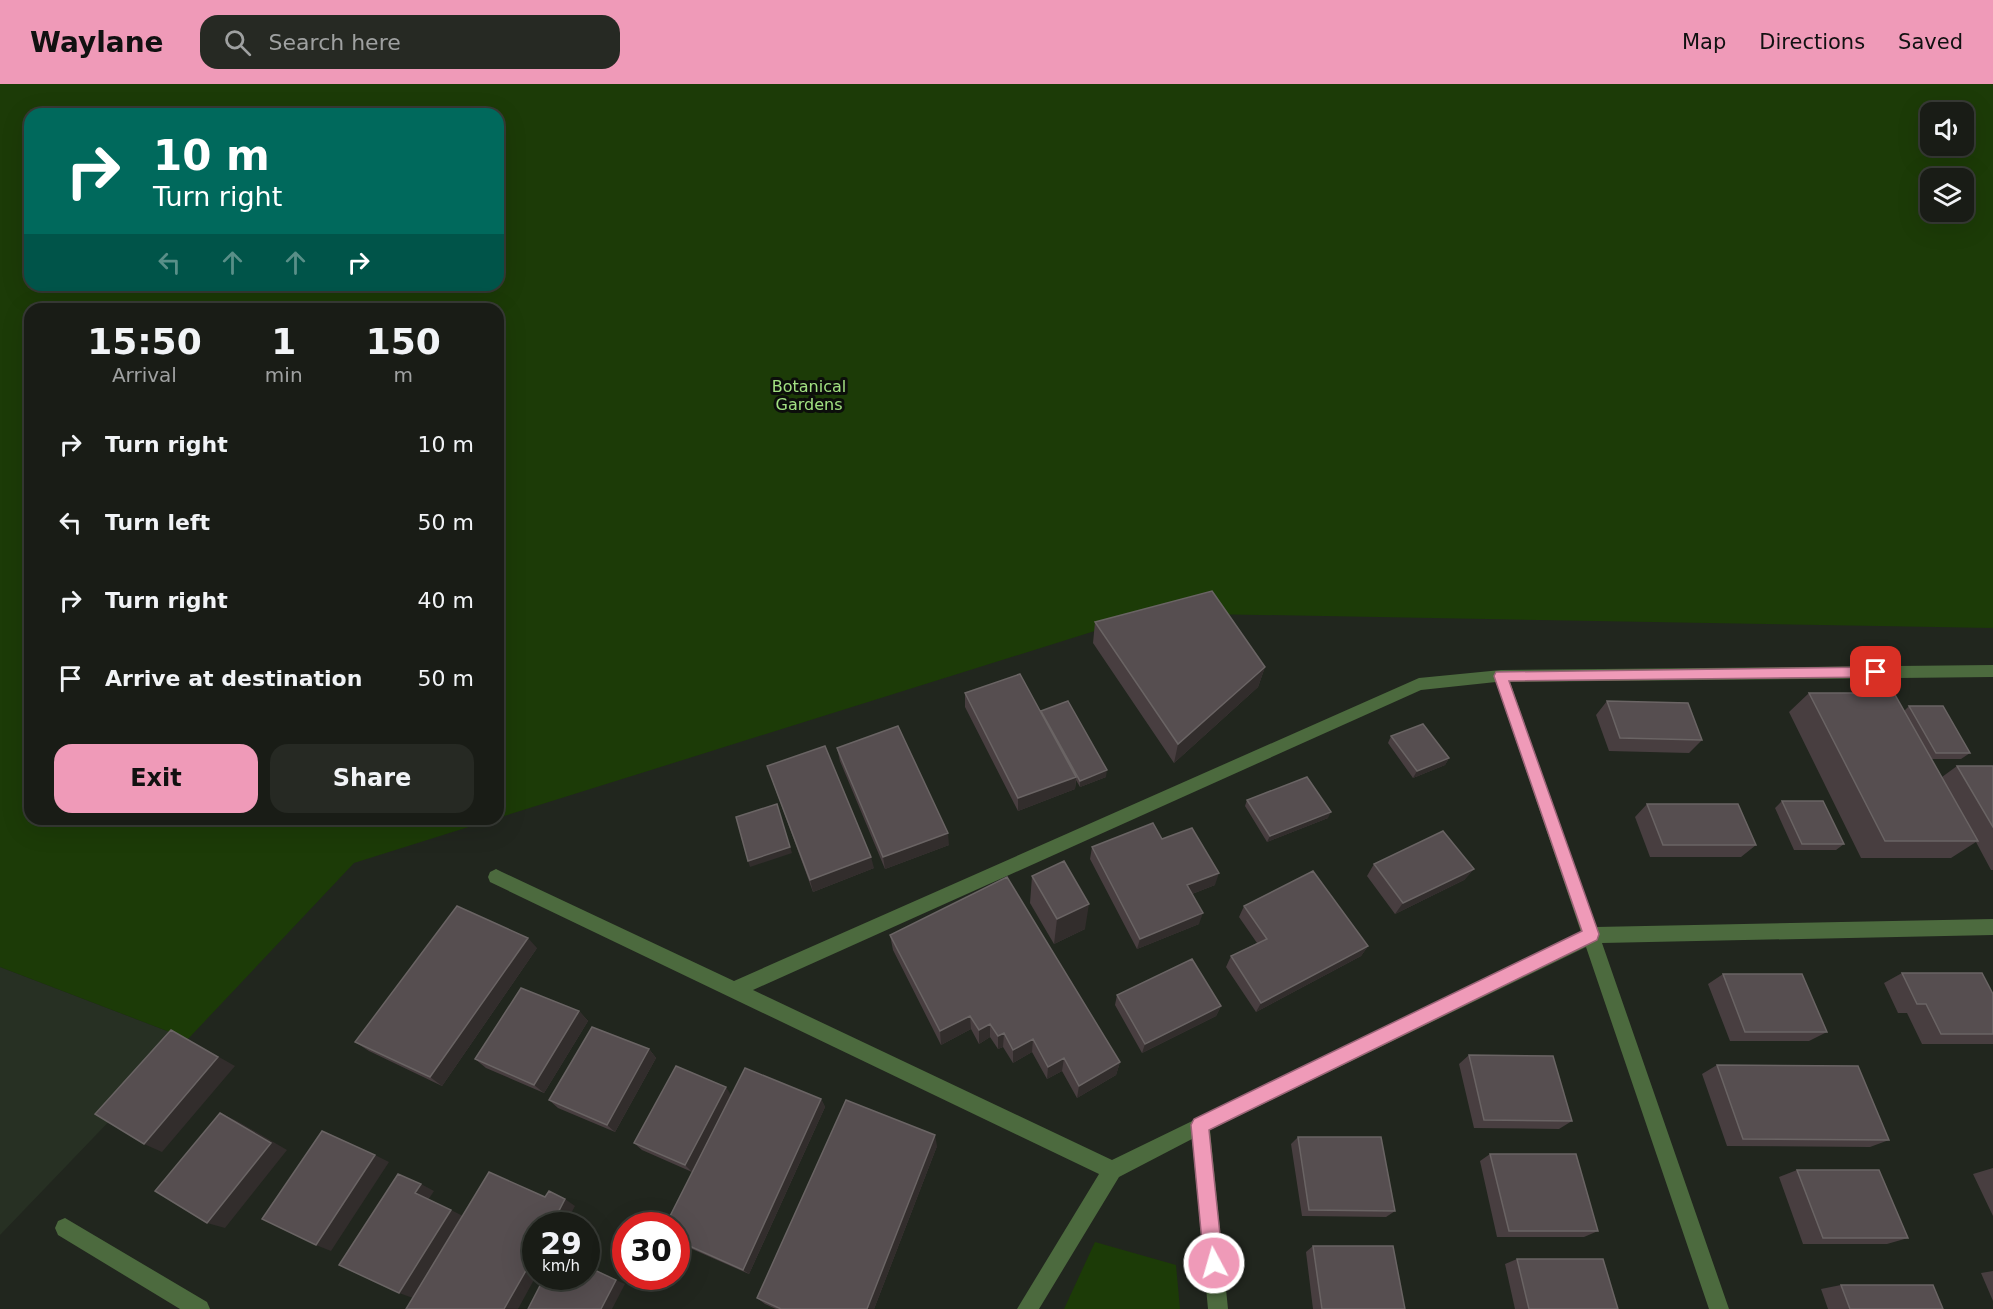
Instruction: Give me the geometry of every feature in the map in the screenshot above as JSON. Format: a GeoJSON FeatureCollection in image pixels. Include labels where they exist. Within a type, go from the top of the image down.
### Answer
{"type":"FeatureCollection","features":[{"type":"Feature","properties":{"kind":"street"},"geometry":{"type":"LineString","coordinates":[[734,990],[1419,684],[1501,676],[1993,671]]}},
{"type":"Feature","properties":{"kind":"street"},"geometry":{"type":"LineString","coordinates":[[1501,676],[1592,934],[1719,1309]]}},
{"type":"Feature","properties":{"kind":"street"},"geometry":{"type":"LineString","coordinates":[[496,877],[1112,1170]]}},
{"type":"Feature","properties":{"kind":"street"},"geometry":{"type":"LineString","coordinates":[[1027,1309],[1112,1170],[1592,934],[1993,927]]}},
{"type":"Feature","properties":{"kind":"street"},"geometry":{"type":"LineString","coordinates":[[1200,1125],[1218,1309]]}},
{"type":"Feature","properties":{"kind":"street"},"geometry":{"type":"LineString","coordinates":[[65,1228],[200,1309]]}},
{"type":"Feature","properties":{"kind":"shaded area"},"geometry":{"type":"Polygon","coordinates":[[[0,967],[188,1039],[0,1235],[0,967]]]}},
{"type":"Feature","properties":{"kind":"green space","name":"Botanical Gardens"},"geometry":{"type":"Polygon","coordinates":[[[0,84],[1993,84],[1993,628],[1152,613],[504,816],[504,303],[24,303],[24,825],[475,825],[354,863],[188,1039],[0,967],[0,84]]]}},
{"type":"Feature","properties":{"kind":"green space"},"geometry":{"type":"Polygon","coordinates":[[[1095,1242],[1176,1265],[1180,1309],[1064,1309],[1095,1242]]]}},
{"type":"Feature","properties":{"kind":"building"},"geometry":{"type":"Polygon","coordinates":[[[1212,591],[1265,667],[1178,744],[1095,622],[1212,591]]]}},
{"type":"Feature","properties":{"kind":"building"},"geometry":{"type":"Polygon","coordinates":[[[1020,674],[1076,777],[1018,798],[965,693],[1020,674]]]}},
{"type":"Feature","properties":{"kind":"building"},"geometry":{"type":"Polygon","coordinates":[[[1809,693],[1894,693],[1978,841],[1885,841],[1809,693]]]}},
{"type":"Feature","properties":{"kind":"building"},"geometry":{"type":"Polygon","coordinates":[[[1068,701],[1107,770],[1080,781],[1041,711],[1068,701]]]}},
{"type":"Feature","properties":{"kind":"building"},"geometry":{"type":"Polygon","coordinates":[[[1607,701],[1688,703],[1702,740],[1620,738],[1607,701]]]}},
{"type":"Feature","properties":{"kind":"building"},"geometry":{"type":"Polygon","coordinates":[[[1909,706],[1943,706],[1970,753],[1936,753],[1909,706]]]}},
{"type":"Feature","properties":{"kind":"building"},"geometry":{"type":"Polygon","coordinates":[[[1423,724],[1449,758],[1417,771],[1391,736],[1423,724]]]}},
{"type":"Feature","properties":{"kind":"building"},"geometry":{"type":"Polygon","coordinates":[[[898,726],[948,833],[883,857],[837,748],[898,726]]]}},
{"type":"Feature","properties":{"kind":"building"},"geometry":{"type":"Polygon","coordinates":[[[825,746],[871,857],[810,880],[767,766],[825,746]]]}},
{"type":"Feature","properties":{"kind":"building"},"geometry":{"type":"Polygon","coordinates":[[[1957,766],[1993,766],[1993,827],[1957,766]]]}},
{"type":"Feature","properties":{"kind":"building"},"geometry":{"type":"Polygon","coordinates":[[[1307,777],[1331,812],[1270,836],[1247,800],[1307,777]]]}},
{"type":"Feature","properties":{"kind":"building"},"geometry":{"type":"Polygon","coordinates":[[[1782,801],[1823,801],[1844,844],[1802,844],[1782,801]]]}},
{"type":"Feature","properties":{"kind":"building"},"geometry":{"type":"Polygon","coordinates":[[[777,804],[790,847],[748,861],[736,817],[777,804]]]}},
{"type":"Feature","properties":{"kind":"building"},"geometry":{"type":"Polygon","coordinates":[[[1647,804],[1738,804],[1756,845],[1663,845],[1647,804]]]}},
{"type":"Feature","properties":{"kind":"building"},"geometry":{"type":"Polygon","coordinates":[[[1153,823],[1162,839],[1192,828],[1219,873],[1187,885],[1203,913],[1140,939],[1092,847],[1153,823]]]}},
{"type":"Feature","properties":{"kind":"building"},"geometry":{"type":"Polygon","coordinates":[[[1443,831],[1474,869],[1403,903],[1374,864],[1443,831]]]}},
{"type":"Feature","properties":{"kind":"building"},"geometry":{"type":"Polygon","coordinates":[[[1064,861],[1089,904],[1057,919],[1032,876],[1064,861]]]}},
{"type":"Feature","properties":{"kind":"building"},"geometry":{"type":"Polygon","coordinates":[[[1313,871],[1368,946],[1261,1003],[1231,956],[1267,939],[1244,906],[1313,871]]]}},
{"type":"Feature","properties":{"kind":"building"},"geometry":{"type":"Polygon","coordinates":[[[1007,877],[1120,1062],[1079,1086],[1064,1058],[1048,1067],[1033,1039],[1013,1050],[1004,1033],[998,1036],[990,1024],[979,1030],[970,1016],[940,1031],[890,935],[1007,877]]]}},
{"type":"Feature","properties":{"kind":"building"},"geometry":{"type":"Polygon","coordinates":[[[457,906],[528,938],[430,1077],[355,1042],[457,906]]]}},
{"type":"Feature","properties":{"kind":"building"},"geometry":{"type":"Polygon","coordinates":[[[1192,959],[1221,1006],[1145,1044],[1117,995],[1192,959]]]}},
{"type":"Feature","properties":{"kind":"building"},"geometry":{"type":"Polygon","coordinates":[[[1902,973],[1982,973],[1993,994],[1993,1034],[1941,1034],[1926,1004],[1917,1004],[1902,973]]]}},
{"type":"Feature","properties":{"kind":"building"},"geometry":{"type":"Polygon","coordinates":[[[1723,974],[1802,974],[1827,1032],[1745,1032],[1723,974]]]}},
{"type":"Feature","properties":{"kind":"building"},"geometry":{"type":"Polygon","coordinates":[[[521,988],[579,1011],[534,1085],[475,1059],[521,988]]]}},
{"type":"Feature","properties":{"kind":"building"},"geometry":{"type":"Polygon","coordinates":[[[592,1027],[649,1049],[607,1125],[549,1100],[592,1027]]]}},
{"type":"Feature","properties":{"kind":"building"},"geometry":{"type":"Polygon","coordinates":[[[171,1030],[218,1057],[144,1144],[95,1114],[171,1030]]]}},
{"type":"Feature","properties":{"kind":"building"},"geometry":{"type":"Polygon","coordinates":[[[1469,1055],[1553,1056],[1572,1121],[1484,1120],[1469,1055]]]}},
{"type":"Feature","properties":{"kind":"building"},"geometry":{"type":"Polygon","coordinates":[[[1717,1065],[1858,1066],[1889,1140],[1743,1139],[1717,1065]]]}},
{"type":"Feature","properties":{"kind":"building"},"geometry":{"type":"Polygon","coordinates":[[[676,1066],[726,1087],[685,1165],[634,1143],[676,1066]]]}},
{"type":"Feature","properties":{"kind":"building"},"geometry":{"type":"Polygon","coordinates":[[[745,1068],[821,1099],[743,1270],[690,1246],[690,1212],[672,1212],[745,1068]]]}},
{"type":"Feature","properties":{"kind":"building"},"geometry":{"type":"Polygon","coordinates":[[[846,1100],[935,1135],[867,1309],[781,1309],[757,1298],[846,1100]]]}},
{"type":"Feature","properties":{"kind":"building"},"geometry":{"type":"Polygon","coordinates":[[[220,1113],[271,1143],[207,1223],[155,1191],[220,1113]]]}},
{"type":"Feature","properties":{"kind":"building"},"geometry":{"type":"Polygon","coordinates":[[[322,1131],[375,1155],[316,1245],[262,1219],[322,1131]]]}},
{"type":"Feature","properties":{"kind":"building"},"geometry":{"type":"Polygon","coordinates":[[[1298,1137],[1381,1137],[1395,1211],[1309,1210],[1298,1137]]]}},
{"type":"Feature","properties":{"kind":"building"},"geometry":{"type":"Polygon","coordinates":[[[1490,1154],[1576,1154],[1598,1231],[1509,1231],[1490,1154]]]}},
{"type":"Feature","properties":{"kind":"building"},"geometry":{"type":"Polygon","coordinates":[[[1797,1170],[1879,1170],[1908,1238],[1823,1238],[1797,1170]]]}},
{"type":"Feature","properties":{"kind":"building"},"geometry":{"type":"Polygon","coordinates":[[[489,1172],[545,1197],[549,1191],[565,1199],[558,1212],[522,1212],[522,1278],[504,1309],[406,1309],[489,1172]]]}},
{"type":"Feature","properties":{"kind":"building"},"geometry":{"type":"Polygon","coordinates":[[[398,1174],[421,1184],[415,1193],[451,1210],[399,1293],[339,1265],[398,1174]]]}},
{"type":"Feature","properties":{"kind":"building"},"geometry":{"type":"Polygon","coordinates":[[[1313,1246],[1393,1246],[1405,1309],[1322,1309],[1313,1246]]]}},
{"type":"Feature","properties":{"kind":"building"},"geometry":{"type":"Polygon","coordinates":[[[1517,1259],[1603,1259],[1618,1309],[1529,1309],[1517,1259]]]}},
{"type":"Feature","properties":{"kind":"building"},"geometry":{"type":"Polygon","coordinates":[[[600,1273],[612,1278],[612,1288],[601,1309],[528,1309],[538,1290],[600,1290],[600,1273]]]}},
{"type":"Feature","properties":{"kind":"building"},"geometry":{"type":"Polygon","coordinates":[[[1841,1285],[1933,1285],[1943,1309],[1850,1309],[1841,1285]]]}},
{"type":"Feature","properties":{"kind":"route"},"geometry":{"type":"LineString","coordinates":[[1214,1263],[1200,1125],[1592,934],[1501,676],[1876,672]]}}]}
